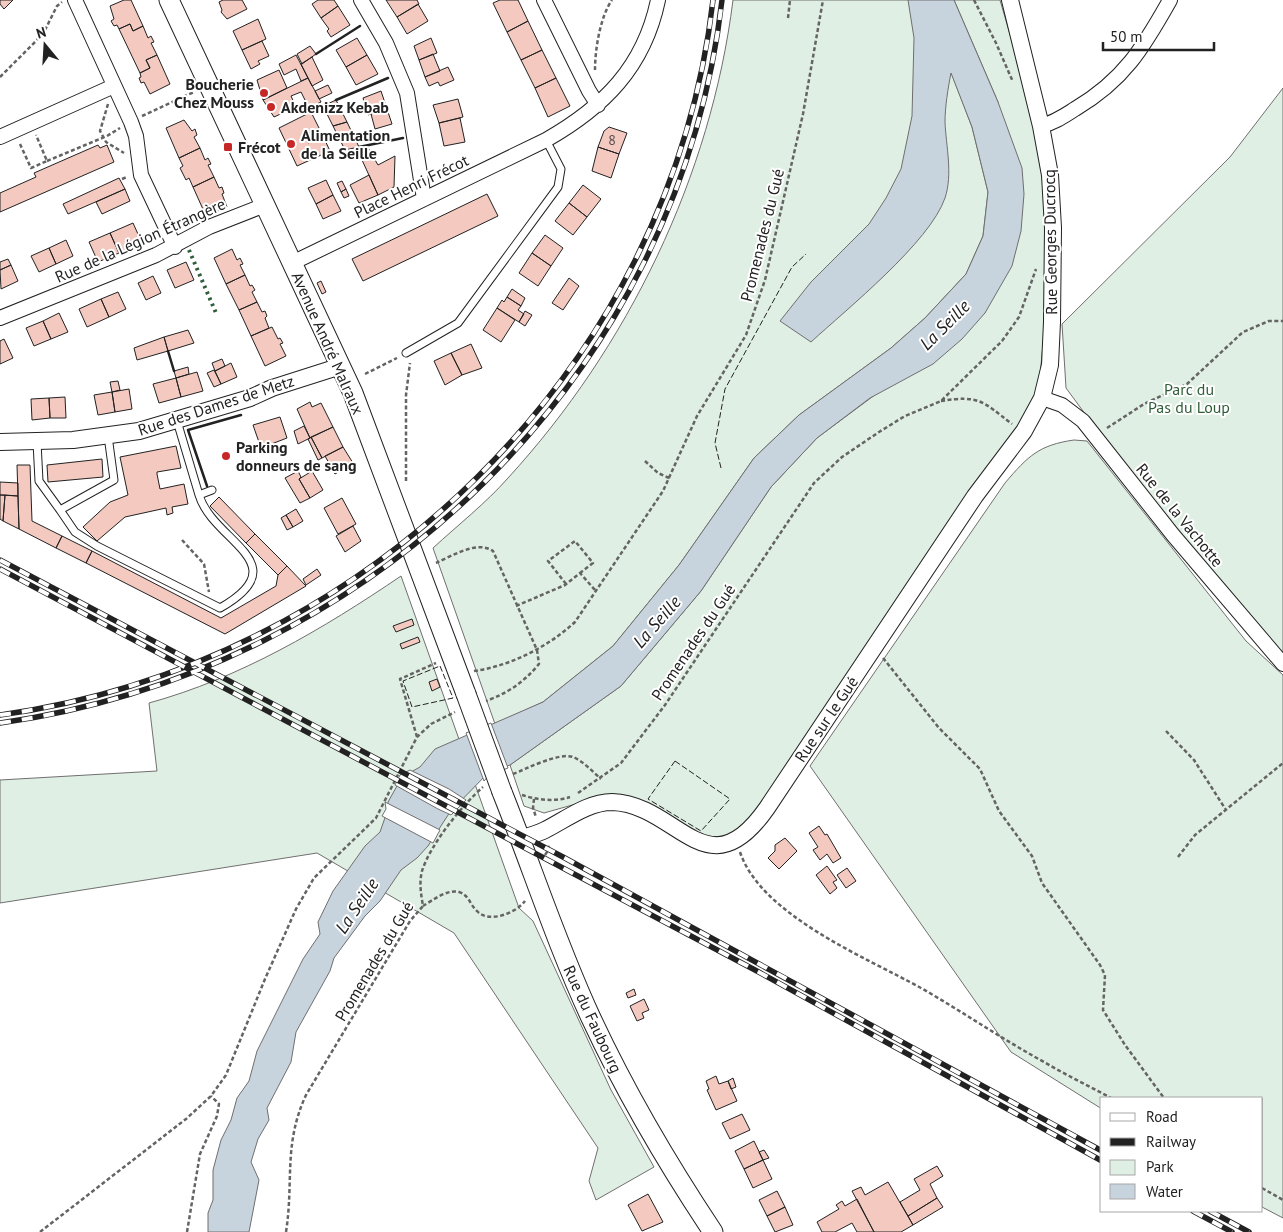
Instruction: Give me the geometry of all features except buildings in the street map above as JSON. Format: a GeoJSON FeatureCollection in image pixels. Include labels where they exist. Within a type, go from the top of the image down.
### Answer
{"type":"FeatureCollection","features":[{"type":"Feature","properties":{"kind":"main road","name":"Avenue André Malraux"},"geometry":{"type":"LineString","coordinates":[[169,0],[341,366],[452,656],[500,789]]}},
{"type":"Feature","properties":{"kind":"main road","name":"Rue du Faubourg"},"geometry":{"type":"LineString","coordinates":[[500,789],[578,988],[626,1089],[666,1161],[713,1232]]}},
{"type":"Feature","properties":{"kind":"street"},"geometry":{"type":"LineString","coordinates":[[75,0],[109,88],[131,122],[136,136],[141,175],[175,247]]}},
{"type":"Feature","properties":{"kind":"street"},"geometry":{"type":"LineString","coordinates":[[361,0],[386,42],[407,93],[424,199]]}},
{"type":"Feature","properties":{"kind":"street"},"geometry":{"type":"LineString","coordinates":[[544,0],[589,91],[598,105]]}},
{"type":"Feature","properties":{"kind":"street","name":"Place Henri Frécot"},"geometry":{"type":"LineString","coordinates":[[292,263],[546,140],[582,120],[624,78],[638,56],[652,26],[658,0]]}},
{"type":"Feature","properties":{"kind":"street","name":"Rue Georges Ducrocq"},"geometry":{"type":"LineString","coordinates":[[1010,0],[1041,126],[1050,175],[1053,262],[1050,365],[1042,398]]}},
{"type":"Feature","properties":{"kind":"street"},"geometry":{"type":"LineString","coordinates":[[1041,126],[1051,123],[1098,95],[1121,74],[1153,30],[1170,0]]}},
{"type":"Feature","properties":{"kind":"street"},"geometry":{"type":"LineString","coordinates":[[0,137],[109,88]]}},
{"type":"Feature","properties":{"kind":"street","name":"Rue de la Légion Étrangère"},"geometry":{"type":"LineString","coordinates":[[0,318],[175,247],[209,227],[265,205]]}},
{"type":"Feature","properties":{"kind":"street","name":"Rue des Dames de Metz"},"geometry":{"type":"LineString","coordinates":[[0,442],[37,442],[108,436],[139,431],[177,421],[341,366]]}},
{"type":"Feature","properties":{"kind":"street","name":"Rue sur le Gué"},"geometry":{"type":"LineString","coordinates":[[737,841],[759,820],[975,496],[1024,431],[1042,398]]}},
{"type":"Feature","properties":{"kind":"street","name":"Rue de la Vachotte"},"geometry":{"type":"LineString","coordinates":[[1042,398],[1062,405],[1077,415],[1178,542],[1283,664]]}},
{"type":"Feature","properties":{"kind":"street"},"geometry":{"type":"LineString","coordinates":[[520,839],[542,832],[586,809],[611,802],[640,810],[703,843],[719,845],[737,841]]}},
{"type":"Feature","properties":{"kind":"lane"},"geometry":{"type":"LineString","coordinates":[[406,353],[458,323],[558,187],[561,169],[546,140]]}},
{"type":"Feature","properties":{"kind":"lane"},"geometry":{"type":"LineString","coordinates":[[37,442],[39,482],[75,532],[97,546],[220,608],[237,599],[251,584],[253,568],[242,549],[203,509],[177,421]]}},
{"type":"Feature","properties":{"kind":"lane"},"geometry":{"type":"LineString","coordinates":[[60,510],[114,480],[108,436]]}},
{"type":"Feature","properties":{"kind":"lane"},"geometry":{"type":"LineString","coordinates":[[199,495],[212,490]]}},
{"type":"Feature","properties":{"kind":"path"},"geometry":{"type":"LineString","coordinates":[[0,77],[43,34],[57,6],[64,0]]}},
{"type":"Feature","properties":{"kind":"path"},"geometry":{"type":"LineString","coordinates":[[589,91],[595,86],[595,59],[600,40],[600,25],[612,0]]}},
{"type":"Feature","properties":{"kind":"path"},"geometry":{"type":"LineString","coordinates":[[788,18],[790,0]]}},
{"type":"Feature","properties":{"kind":"path","name":"Promenades du Gué"},"geometry":{"type":"LineString","coordinates":[[472,671],[484,669],[537,650],[562,634],[575,622],[663,491],[697,416],[746,335],[765,280],[803,114],[823,0]]}},
{"type":"Feature","properties":{"kind":"path"},"geometry":{"type":"LineString","coordinates":[[974,0],[1014,84]]}},
{"type":"Feature","properties":{"kind":"path"},"geometry":{"type":"LineString","coordinates":[[14,131],[31,168],[209,85]]}},
{"type":"Feature","properties":{"kind":"path"},"geometry":{"type":"LineString","coordinates":[[109,88],[108,101],[100,131],[106,142],[125,153],[126,158]]}},
{"type":"Feature","properties":{"kind":"path"},"geometry":{"type":"LineString","coordinates":[[30,124],[47,161]]}},
{"type":"Feature","properties":{"kind":"path"},"geometry":{"type":"LineString","coordinates":[[122,179],[128,177],[129,172]]}},
{"type":"Feature","properties":{"kind":"path","name":"Promenades du Gué"},"geometry":{"type":"LineString","coordinates":[[286,1232],[290,1200],[291,1141],[297,1114],[306,1095],[401,937],[423,906],[420,883],[422,872],[430,854],[452,822],[478,791],[500,789],[541,763],[568,756],[579,761],[601,779],[621,763],[665,705],[814,483],[842,457],[879,432],[904,416],[941,401],[1002,341],[1019,317],[1038,264]]}},
{"type":"Feature","properties":{"kind":"path"},"geometry":{"type":"LineString","coordinates":[[1094,436],[1116,424],[1144,404],[1187,384],[1243,332],[1269,321],[1283,321]]}},
{"type":"Feature","properties":{"kind":"path"},"geometry":{"type":"LineString","coordinates":[[365,374],[406,353],[410,362],[406,395],[406,481]]}},
{"type":"Feature","properties":{"kind":"path"},"geometry":{"type":"LineString","coordinates":[[941,401],[959,398],[980,400],[1024,431]]}},
{"type":"Feature","properties":{"kind":"path"},"geometry":{"type":"LineString","coordinates":[[645,460],[658,473],[669,478]]}},
{"type":"Feature","properties":{"kind":"path"},"geometry":{"type":"LineString","coordinates":[[182,540],[204,564],[212,605]]}},
{"type":"Feature","properties":{"kind":"path"},"geometry":{"type":"LineString","coordinates":[[516,606],[566,584],[593,563],[575,540],[548,561],[566,584]]}},
{"type":"Feature","properties":{"kind":"path"},"geometry":{"type":"LineString","coordinates":[[436,563],[471,549],[488,548],[493,551],[537,650],[539,664],[527,678],[503,694],[485,701]]}},
{"type":"Feature","properties":{"kind":"path"},"geometry":{"type":"LineString","coordinates":[[580,573],[595,590]]}},
{"type":"Feature","properties":{"kind":"path"},"geometry":{"type":"LineString","coordinates":[[873,648],[890,664],[940,728],[980,769],[999,811],[1032,856],[1042,884],[1100,965],[1104,975],[1103,1010],[1125,1045],[1163,1097]]}},
{"type":"Feature","properties":{"kind":"path"},"geometry":{"type":"LineString","coordinates":[[417,737],[400,679],[452,656]]}},
{"type":"Feature","properties":{"kind":"path"},"geometry":{"type":"LineString","coordinates":[[40,1232],[186,1118],[211,1096],[226,1075],[296,909],[314,878],[376,818],[417,737],[431,724],[457,711]]}},
{"type":"Feature","properties":{"kind":"path"},"geometry":{"type":"LineString","coordinates":[[1166,731],[1194,760],[1226,810]]}},
{"type":"Feature","properties":{"kind":"path"},"geometry":{"type":"LineString","coordinates":[[1178,857],[1195,836],[1283,763]]}},
{"type":"Feature","properties":{"kind":"path"},"geometry":{"type":"LineString","coordinates":[[500,789],[512,799],[511,795],[520,794],[534,799],[566,798],[601,779]]}},
{"type":"Feature","properties":{"kind":"path"},"geometry":{"type":"LineString","coordinates":[[737,841],[750,875],[779,903],[813,929],[921,988],[1044,1062],[1109,1097]]}},
{"type":"Feature","properties":{"kind":"path"},"geometry":{"type":"LineString","coordinates":[[423,906],[444,894],[457,892],[467,896],[482,916],[512,913],[524,902],[535,878]]}},
{"type":"Feature","properties":{"kind":"path"},"geometry":{"type":"LineString","coordinates":[[188,1232],[200,1154],[217,1116],[218,1104],[211,1096]]}},
{"type":"Feature","properties":{"kind":"path"},"geometry":{"type":"LineString","coordinates":[[1263,1189],[1283,1200]]}},
{"type":"Feature","properties":{"kind":"green space"},"geometry":{"type":"Polygon","coordinates":[[[733,0],[912,0],[951,72],[972,127],[988,192],[983,236],[966,274],[925,318],[891,348],[799,415],[754,458],[679,565],[613,646],[543,702],[495,724],[433,548],[508,478],[551,427],[591,373],[626,316],[657,256],[684,194],[705,131],[722,66],[733,0]]]}},
{"type":"Feature","properties":{"kind":"green space"},"geometry":{"type":"Polygon","coordinates":[[[954,0],[1000,0],[1026,90],[1040,155],[1048,235],[1045,323],[1039,386],[1026,419],[746,826],[729,836],[705,837],[604,796],[544,813],[524,806],[510,765],[621,686],[701,591],[771,487],[817,438],[985,313],[998,102],[954,0]]]}},
{"type":"Feature","properties":{"kind":"green space","name":"Parc du Pas du Loup"},"geometry":{"type":"Polygon","coordinates":[[[1283,88],[1283,653],[1128,472],[1066,388],[1062,324],[1230,157],[1283,88]]]}},
{"type":"Feature","properties":{"kind":"green space"},"geometry":{"type":"Polygon","coordinates":[[[1074,440],[1087,441],[1246,641],[1283,675],[1283,1218],[1263,1208],[1263,1097],[1100,1097],[1100,1108],[1011,1052],[810,766],[1005,483],[1035,453],[1062,442],[1074,440]]]}},
{"type":"Feature","properties":{"kind":"green space"},"geometry":{"type":"Polygon","coordinates":[[[401,576],[519,908],[533,921],[611,1090],[654,1167],[596,1200],[589,1181],[598,1148],[454,933],[317,853],[0,903],[0,780],[157,771],[149,703],[183,693],[216,680],[280,650],[342,615],[401,576]]]}},
{"type":"Feature","properties":{"kind":"water","name":"La Seille"},"geometry":{"type":"Polygon","coordinates":[[[908,0],[954,0],[998,102],[1022,168],[1024,194],[1021,231],[1012,266],[985,313],[962,339],[933,364],[870,398],[817,438],[771,487],[701,591],[621,686],[510,765],[488,773],[450,812],[428,846],[417,858],[401,870],[380,901],[365,916],[334,958],[330,971],[296,1032],[291,1062],[267,1108],[269,1120],[258,1139],[251,1162],[259,1180],[249,1232],[208,1232],[208,1213],[213,1200],[213,1170],[221,1140],[231,1120],[237,1098],[249,1081],[257,1051],[303,959],[320,934],[318,922],[333,891],[365,846],[380,832],[388,809],[388,802],[402,777],[420,767],[435,749],[543,702],[613,646],[679,565],[754,458],[799,415],[891,348],[925,318],[966,274],[983,236],[988,192],[972,127],[951,73],[945,116],[949,179],[945,198],[923,234],[886,274],[811,342],[780,321],[811,282],[869,224],[886,198],[901,169],[912,116],[914,38],[908,0]]]}},
{"type":"Feature","properties":{"kind":"pier"},"geometry":{"type":"Polygon","coordinates":[[[491,723],[508,768],[489,775],[484,781],[466,733],[491,723]]]}},
{"type":"Feature","properties":{"kind":"pier"},"geometry":{"type":"Polygon","coordinates":[[[410,770],[449,789],[466,800],[451,815],[395,785],[400,775],[410,770]]]}},
{"type":"Feature","properties":{"kind":"pier"},"geometry":{"type":"Polygon","coordinates":[[[385,802],[440,830],[433,843],[382,816],[386,809],[385,802]]]}},
{"type":"Feature","properties":{"kind":"railway"},"geometry":{"type":"LineString","coordinates":[[0,715],[133,685],[259,634],[374,564],[477,477],[565,375],[635,260],[685,135],[713,0]]}},
{"type":"Feature","properties":{"kind":"railway"},"geometry":{"type":"LineString","coordinates":[[0,723],[135,692],[263,641],[380,571],[484,483],[572,380],[643,264],[694,137],[722,0]]}},
{"type":"Feature","properties":{"kind":"railway"},"geometry":{"type":"LineString","coordinates":[[0,560],[563,857],[1100,1150]]}},
{"type":"Feature","properties":{"kind":"railway"},"geometry":{"type":"LineString","coordinates":[[0,569],[755,970],[1100,1160]]}},
{"type":"Feature","properties":{"kind":"railway"},"geometry":{"type":"LineString","coordinates":[[1195,1212],[1232,1232]]}},
{"type":"Feature","properties":{"kind":"railway"},"geometry":{"type":"LineString","coordinates":[[1212,1212],[1249,1232]]}},
{"type":"Feature","properties":{"kind":"hedge"},"geometry":{"type":"LineString","coordinates":[[189,250],[216,313]]}},
{"type":"Feature","properties":{"kind":"fence"},"geometry":{"type":"LineString","coordinates":[[721,468],[715,443],[725,389],[792,267],[806,254]]}},
{"type":"Feature","properties":{"kind":"fence"},"geometry":{"type":"LineString","coordinates":[[440,666],[453,698],[412,707],[403,681],[440,666]]}},
{"type":"Feature","properties":{"kind":"fence"},"geometry":{"type":"LineString","coordinates":[[675,761],[730,799],[701,831],[648,799],[675,761]]}},
{"type":"Feature","properties":{"kind":"wall"},"geometry":{"type":"LineString","coordinates":[[316,54],[360,26]]}},
{"type":"Feature","properties":{"kind":"wall"},"geometry":{"type":"LineString","coordinates":[[336,100],[388,78]]}},
{"type":"Feature","properties":{"kind":"wall"},"geometry":{"type":"LineString","coordinates":[[359,147],[403,138]]}},
{"type":"Feature","properties":{"kind":"wall"},"geometry":{"type":"LineString","coordinates":[[168,351],[174,371]]}},
{"type":"Feature","properties":{"kind":"wall"},"geometry":{"type":"LineString","coordinates":[[207,486],[188,430],[241,415]]}},
{"type":"Feature","properties":{"kind":"place","name":"Boucherie Chez Mouss"},"geometry":{"type":"Point","coordinates":[264,93]}},
{"type":"Feature","properties":{"kind":"place","name":"Akdenizz Kebab"},"geometry":{"type":"Point","coordinates":[271,107]}},
{"type":"Feature","properties":{"kind":"place","name":"Alimentation de la Seille"},"geometry":{"type":"Point","coordinates":[291,144]}},
{"type":"Feature","properties":{"kind":"place","name":"Frécot"},"geometry":{"type":"Point","coordinates":[228,147]}},
{"type":"Feature","properties":{"kind":"place","name":"Parking donneurs de sang"},"geometry":{"type":"Point","coordinates":[226,456]}}]}
